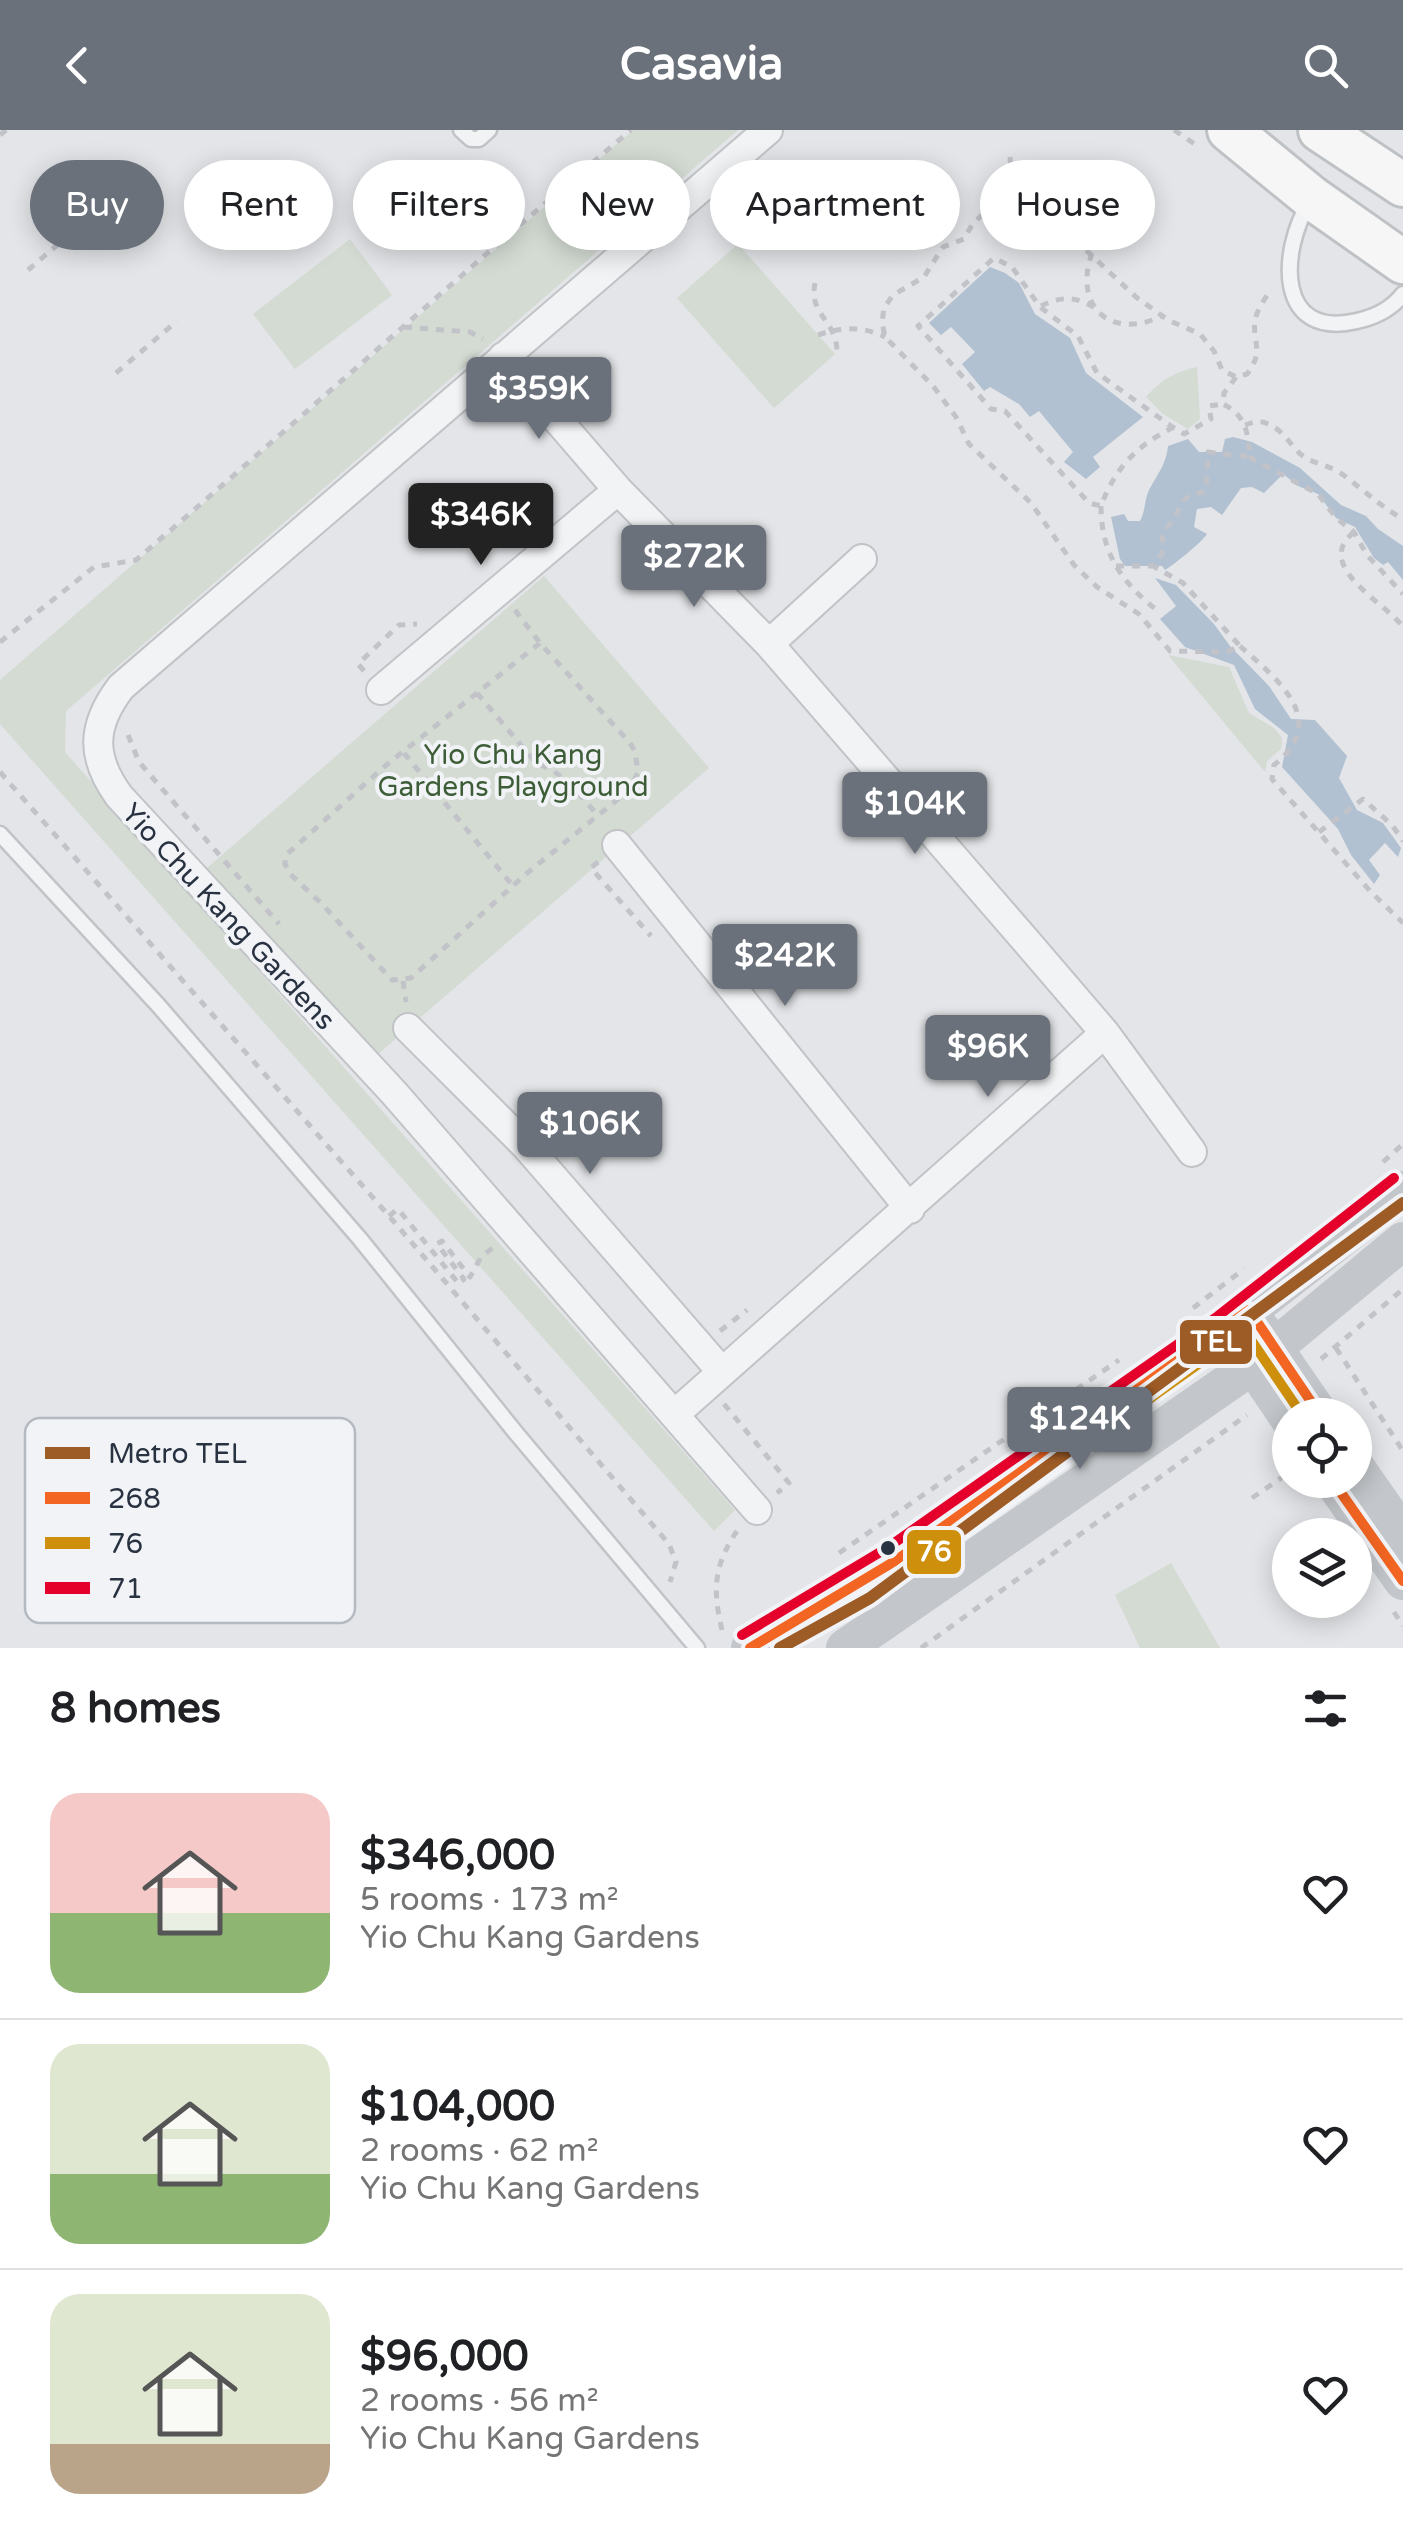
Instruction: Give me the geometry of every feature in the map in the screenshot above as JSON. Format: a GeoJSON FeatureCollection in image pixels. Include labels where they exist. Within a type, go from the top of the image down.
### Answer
{"type":"FeatureCollection","features":[{"type":"Feature","properties":{"kind":"main road"},"geometry":{"type":"LineString","coordinates":[[1228,130],[1312,198],[1403,262]]}},
{"type":"Feature","properties":{"kind":"main road"},"geometry":{"type":"LineString","coordinates":[[1320,130],[1403,185]]}},
{"type":"Feature","properties":{"kind":"main road"},"geometry":{"type":"LineString","coordinates":[[736,1635],[895,1561],[1238,1319],[1392,1177]]}},
{"type":"Feature","properties":{"kind":"main road"},"geometry":{"type":"LineString","coordinates":[[846,1648],[1263,1357],[1403,1241]]}},
{"type":"Feature","properties":{"kind":"main road"},"geometry":{"type":"LineString","coordinates":[[1238,1319],[1263,1357],[1303,1398]]}},
{"type":"Feature","properties":{"kind":"main road"},"geometry":{"type":"LineString","coordinates":[[1263,1357],[1272,1415]]}},
{"type":"Feature","properties":{"kind":"main road"},"geometry":{"type":"LineString","coordinates":[[1372,1490],[1403,1535]]}},
{"type":"Feature","properties":{"kind":"main road"},"geometry":{"type":"LineString","coordinates":[[1345,1498],[1403,1581]]}},
{"type":"Feature","properties":{"kind":"street","name":"Yio Chu Kang Gardens"},"geometry":{"type":"LineString","coordinates":[[757,1510],[394,1093],[118,796],[97,748],[102,714],[121,687],[768,130]]}},
{"type":"Feature","properties":{"kind":"street"},"geometry":{"type":"LineString","coordinates":[[503,357],[618,490],[768,644],[1105,1033],[1192,1152]]}},
{"type":"Feature","properties":{"kind":"street"},"geometry":{"type":"LineString","coordinates":[[381,690],[618,490]]}},
{"type":"Feature","properties":{"kind":"street"},"geometry":{"type":"LineString","coordinates":[[768,644],[862,560]]}},
{"type":"Feature","properties":{"kind":"street"},"geometry":{"type":"LineString","coordinates":[[617,845],[910,1209]]}},
{"type":"Feature","properties":{"kind":"street"},"geometry":{"type":"LineString","coordinates":[[408,1028],[526,1146],[722,1372]]}},
{"type":"Feature","properties":{"kind":"street"},"geometry":{"type":"LineString","coordinates":[[676,1413],[1105,1033]]}},
{"type":"Feature","properties":{"kind":"lane"},"geometry":{"type":"LineString","coordinates":[[461,130],[471,139],[479,139],[488,130]]}},
{"type":"Feature","properties":{"kind":"lane"},"geometry":{"type":"LineString","coordinates":[[1312,198],[1295,232],[1289,277],[1294,300],[1307,315],[1325,324],[1346,324],[1376,317],[1403,294]]}},
{"type":"Feature","properties":{"kind":"lane"},"geometry":{"type":"LineString","coordinates":[[0,834],[158,1006],[360,1239],[516,1434],[704,1644]]}},
{"type":"Feature","properties":{"kind":"path"},"geometry":{"type":"LineString","coordinates":[[0,135],[6,130]]}},
{"type":"Feature","properties":{"kind":"path"},"geometry":{"type":"LineString","coordinates":[[0,642],[94,567],[136,560],[630,130]]}},
{"type":"Feature","properties":{"kind":"path"},"geometry":{"type":"LineString","coordinates":[[885,337],[884,308],[893,295],[924,277],[942,247],[964,238],[980,217]]}},
{"type":"Feature","properties":{"kind":"path"},"geometry":{"type":"LineString","coordinates":[[28,270],[51,250]]}},
{"type":"Feature","properties":{"kind":"path"},"geometry":{"type":"LineString","coordinates":[[1088,250],[1136,297],[1162,316],[1200,334],[1222,370],[1236,376],[1247,374],[1255,363],[1259,346],[1255,316],[1275,282]]}},
{"type":"Feature","properties":{"kind":"path"},"geometry":{"type":"LineString","coordinates":[[1092,253],[1087,280],[1098,310]]}},
{"type":"Feature","properties":{"kind":"path"},"geometry":{"type":"LineString","coordinates":[[1101,506],[1089,503],[1005,410],[991,409],[918,326],[994,258],[1012,266],[1040,307],[1078,336],[1097,373],[1174,428],[1184,434],[1210,419],[1210,406],[1224,404],[1236,410],[1246,425],[1248,457]]}},
{"type":"Feature","properties":{"kind":"path"},"geometry":{"type":"LineString","coordinates":[[815,283],[814,302],[834,330],[837,356]]}},
{"type":"Feature","properties":{"kind":"path"},"geometry":{"type":"LineString","coordinates":[[1040,307],[1065,298],[1083,301],[1113,324],[1126,327],[1162,316]]}},
{"type":"Feature","properties":{"kind":"path"},"geometry":{"type":"LineString","coordinates":[[116,372],[177,321]]}},
{"type":"Feature","properties":{"kind":"path"},"geometry":{"type":"LineString","coordinates":[[404,328],[470,332],[503,357]]}},
{"type":"Feature","properties":{"kind":"path"},"geometry":{"type":"LineString","coordinates":[[818,335],[834,330],[866,330],[885,337],[933,386],[969,444],[1031,504],[1074,565],[1098,588],[1138,614],[1170,651],[1226,652],[1240,646]]}},
{"type":"Feature","properties":{"kind":"path"},"geometry":{"type":"LineString","coordinates":[[1224,404],[1224,394],[1236,376]]}},
{"type":"Feature","properties":{"kind":"path"},"geometry":{"type":"LineString","coordinates":[[1246,425],[1256,421],[1270,424],[1286,436],[1297,452],[1316,465],[1334,468],[1376,504],[1403,519]]}},
{"type":"Feature","properties":{"kind":"path"},"geometry":{"type":"LineString","coordinates":[[1158,611],[1114,566],[1101,529],[1101,506],[1111,479],[1125,462],[1144,444],[1174,428]]}},
{"type":"Feature","properties":{"kind":"path"},"geometry":{"type":"LineString","coordinates":[[1152,566],[1164,550],[1162,536],[1176,516],[1179,503],[1187,495],[1206,491],[1208,452],[1248,457],[1318,494],[1403,594]]}},
{"type":"Feature","properties":{"kind":"path"},"geometry":{"type":"LineString","coordinates":[[1354,532],[1343,544],[1340,555],[1344,568],[1353,582],[1390,611],[1403,627]]}},
{"type":"Feature","properties":{"kind":"path"},"geometry":{"type":"LineString","coordinates":[[1114,566],[1152,566],[1183,582],[1282,687],[1298,712],[1299,739],[1274,765],[1272,778],[1403,923]]}},
{"type":"Feature","properties":{"kind":"path"},"geometry":{"type":"LineString","coordinates":[[534,634],[635,751],[638,773],[628,791],[596,814],[411,978],[400,981],[387,976],[290,874],[286,854],[384,766],[540,643]]}},
{"type":"Feature","properties":{"kind":"path"},"geometry":{"type":"LineString","coordinates":[[477,693],[537,764],[561,776],[596,814]]}},
{"type":"Feature","properties":{"kind":"path"},"geometry":{"type":"LineString","coordinates":[[128,732],[138,762],[290,936]]}},
{"type":"Feature","properties":{"kind":"path"},"geometry":{"type":"LineString","coordinates":[[404,753],[513,887]]}},
{"type":"Feature","properties":{"kind":"path"},"geometry":{"type":"LineString","coordinates":[[0,772],[389,1216],[669,1544],[676,1562],[669,1584]]}},
{"type":"Feature","properties":{"kind":"path"},"geometry":{"type":"LineString","coordinates":[[1319,832],[1363,799],[1392,825],[1403,841]]}},
{"type":"Feature","properties":{"kind":"path"},"geometry":{"type":"LineString","coordinates":[[1392,1177],[1403,1144]]}},
{"type":"Feature","properties":{"kind":"path"},"geometry":{"type":"LineString","coordinates":[[389,1216],[398,1209],[460,1284],[464,1279],[436,1244],[442,1241],[470,1277],[481,1257],[515,1230]]}},
{"type":"Feature","properties":{"kind":"path"},"geometry":{"type":"LineString","coordinates":[[1186,1314],[1246,1268]]}},
{"type":"Feature","properties":{"kind":"path"},"geometry":{"type":"LineString","coordinates":[[1403,1289],[1336,1348],[1403,1451]]}},
{"type":"Feature","properties":{"kind":"path"},"geometry":{"type":"LineString","coordinates":[[713,1337],[757,1301]]}},
{"type":"Feature","properties":{"kind":"path"},"geometry":{"type":"LineString","coordinates":[[832,1558],[1122,1358]]}},
{"type":"Feature","properties":{"kind":"path"},"geometry":{"type":"LineString","coordinates":[[921,1648],[1272,1415]]}},
{"type":"Feature","properties":{"kind":"path"},"geometry":{"type":"LineString","coordinates":[[1252,1498],[1272,1484]]}},
{"type":"Feature","properties":{"kind":"path"},"geometry":{"type":"LineString","coordinates":[[704,1644],[736,1635],[715,1599]]}},
{"type":"Feature","properties":{"kind":"green space"},"geometry":{"type":"Polygon","coordinates":[[[633,130],[738,130],[690,172],[690,160],[598,160],[633,130]]]}},
{"type":"Feature","properties":{"kind":"green space"},"geometry":{"type":"Polygon","coordinates":[[[545,206],[545,250],[599,250],[66,711],[65,752],[735,1510],[714,1531],[0,724],[0,680],[495,250],[525,250],[525,224],[545,206]]]}},
{"type":"Feature","properties":{"kind":"green space"},"geometry":{"type":"Polygon","coordinates":[[[350,239],[353,250],[358,250],[392,295],[295,369],[253,314],[350,239]]]}},
{"type":"Feature","properties":{"kind":"green space"},"geometry":{"type":"Polygon","coordinates":[[[731,250],[743,250],[835,354],[774,408],[677,298],[731,250]]]}},
{"type":"Feature","properties":{"kind":"green space"},"geometry":{"type":"Polygon","coordinates":[[[1197,367],[1200,419],[1188,429],[1163,414],[1146,397],[1169,378],[1197,367]]]}},
{"type":"Feature","properties":{"kind":"green space","name":"Yio Chu Kang Gardens Playground"},"geometry":{"type":"Polygon","coordinates":[[[544,576],[709,768],[363,1067],[199,875],[544,576]]]}},
{"type":"Feature","properties":{"kind":"green space"},"geometry":{"type":"Polygon","coordinates":[[[1168,655],[1229,667],[1249,713],[1274,728],[1282,738],[1281,749],[1267,761],[1265,772],[1168,655]]]}},
{"type":"Feature","properties":{"kind":"green space"},"geometry":{"type":"Polygon","coordinates":[[[1171,1563],[1220,1648],[1140,1648],[1115,1595],[1171,1563]]]}},
{"type":"Feature","properties":{"kind":"water"},"geometry":{"type":"Polygon","coordinates":[[[990,267],[1019,283],[1035,314],[1070,338],[1086,373],[1143,417],[1093,457],[1100,467],[1086,479],[1064,462],[1073,452],[1039,411],[1030,417],[1019,404],[990,387],[984,391],[962,364],[975,352],[951,327],[941,335],[929,323],[990,267]]]}},
{"type":"Feature","properties":{"kind":"water"},"geometry":{"type":"Polygon","coordinates":[[[1188,439],[1199,452],[1222,452],[1225,439],[1252,442],[1300,468],[1341,505],[1366,516],[1403,546],[1403,580],[1388,562],[1383,565],[1374,558],[1355,527],[1336,518],[1318,494],[1283,474],[1264,493],[1252,487],[1241,488],[1222,515],[1211,507],[1197,509],[1194,527],[1207,534],[1165,570],[1162,566],[1125,566],[1111,517],[1124,514],[1128,521],[1140,521],[1168,446],[1188,439]]]}},
{"type":"Feature","properties":{"kind":"water"},"geometry":{"type":"Polygon","coordinates":[[[1155,578],[1176,585],[1214,624],[1269,686],[1291,719],[1315,720],[1347,756],[1339,778],[1357,810],[1383,823],[1401,848],[1398,857],[1385,843],[1369,860],[1380,875],[1374,884],[1351,855],[1338,829],[1282,767],[1288,735],[1255,709],[1234,665],[1185,647],[1160,619],[1176,606],[1155,578]]]}},
{"type":"Feature","properties":{"kind":"metro line","name":"TEL"},"geometry":{"type":"LineString","coordinates":[[780,1648],[870,1598],[1403,1203]]}},
{"type":"Feature","properties":{"kind":"transit line","name":"71"},"geometry":{"type":"LineString","coordinates":[[742,1635],[887,1548],[1218,1316],[1394,1178]]}},
{"type":"Feature","properties":{"kind":"transit line","name":"268"},"geometry":{"type":"LineString","coordinates":[[750,1648],[895,1561],[1249,1310],[1309,1398]]}},
{"type":"Feature","properties":{"kind":"transit line","name":"76"},"geometry":{"type":"LineString","coordinates":[[779,1648],[904,1573],[1245,1331],[1290,1398]]}},
{"type":"Feature","properties":{"kind":"transit line","name":"268"},"geometry":{"type":"LineString","coordinates":[[1345,1498],[1403,1581]]}}]}
